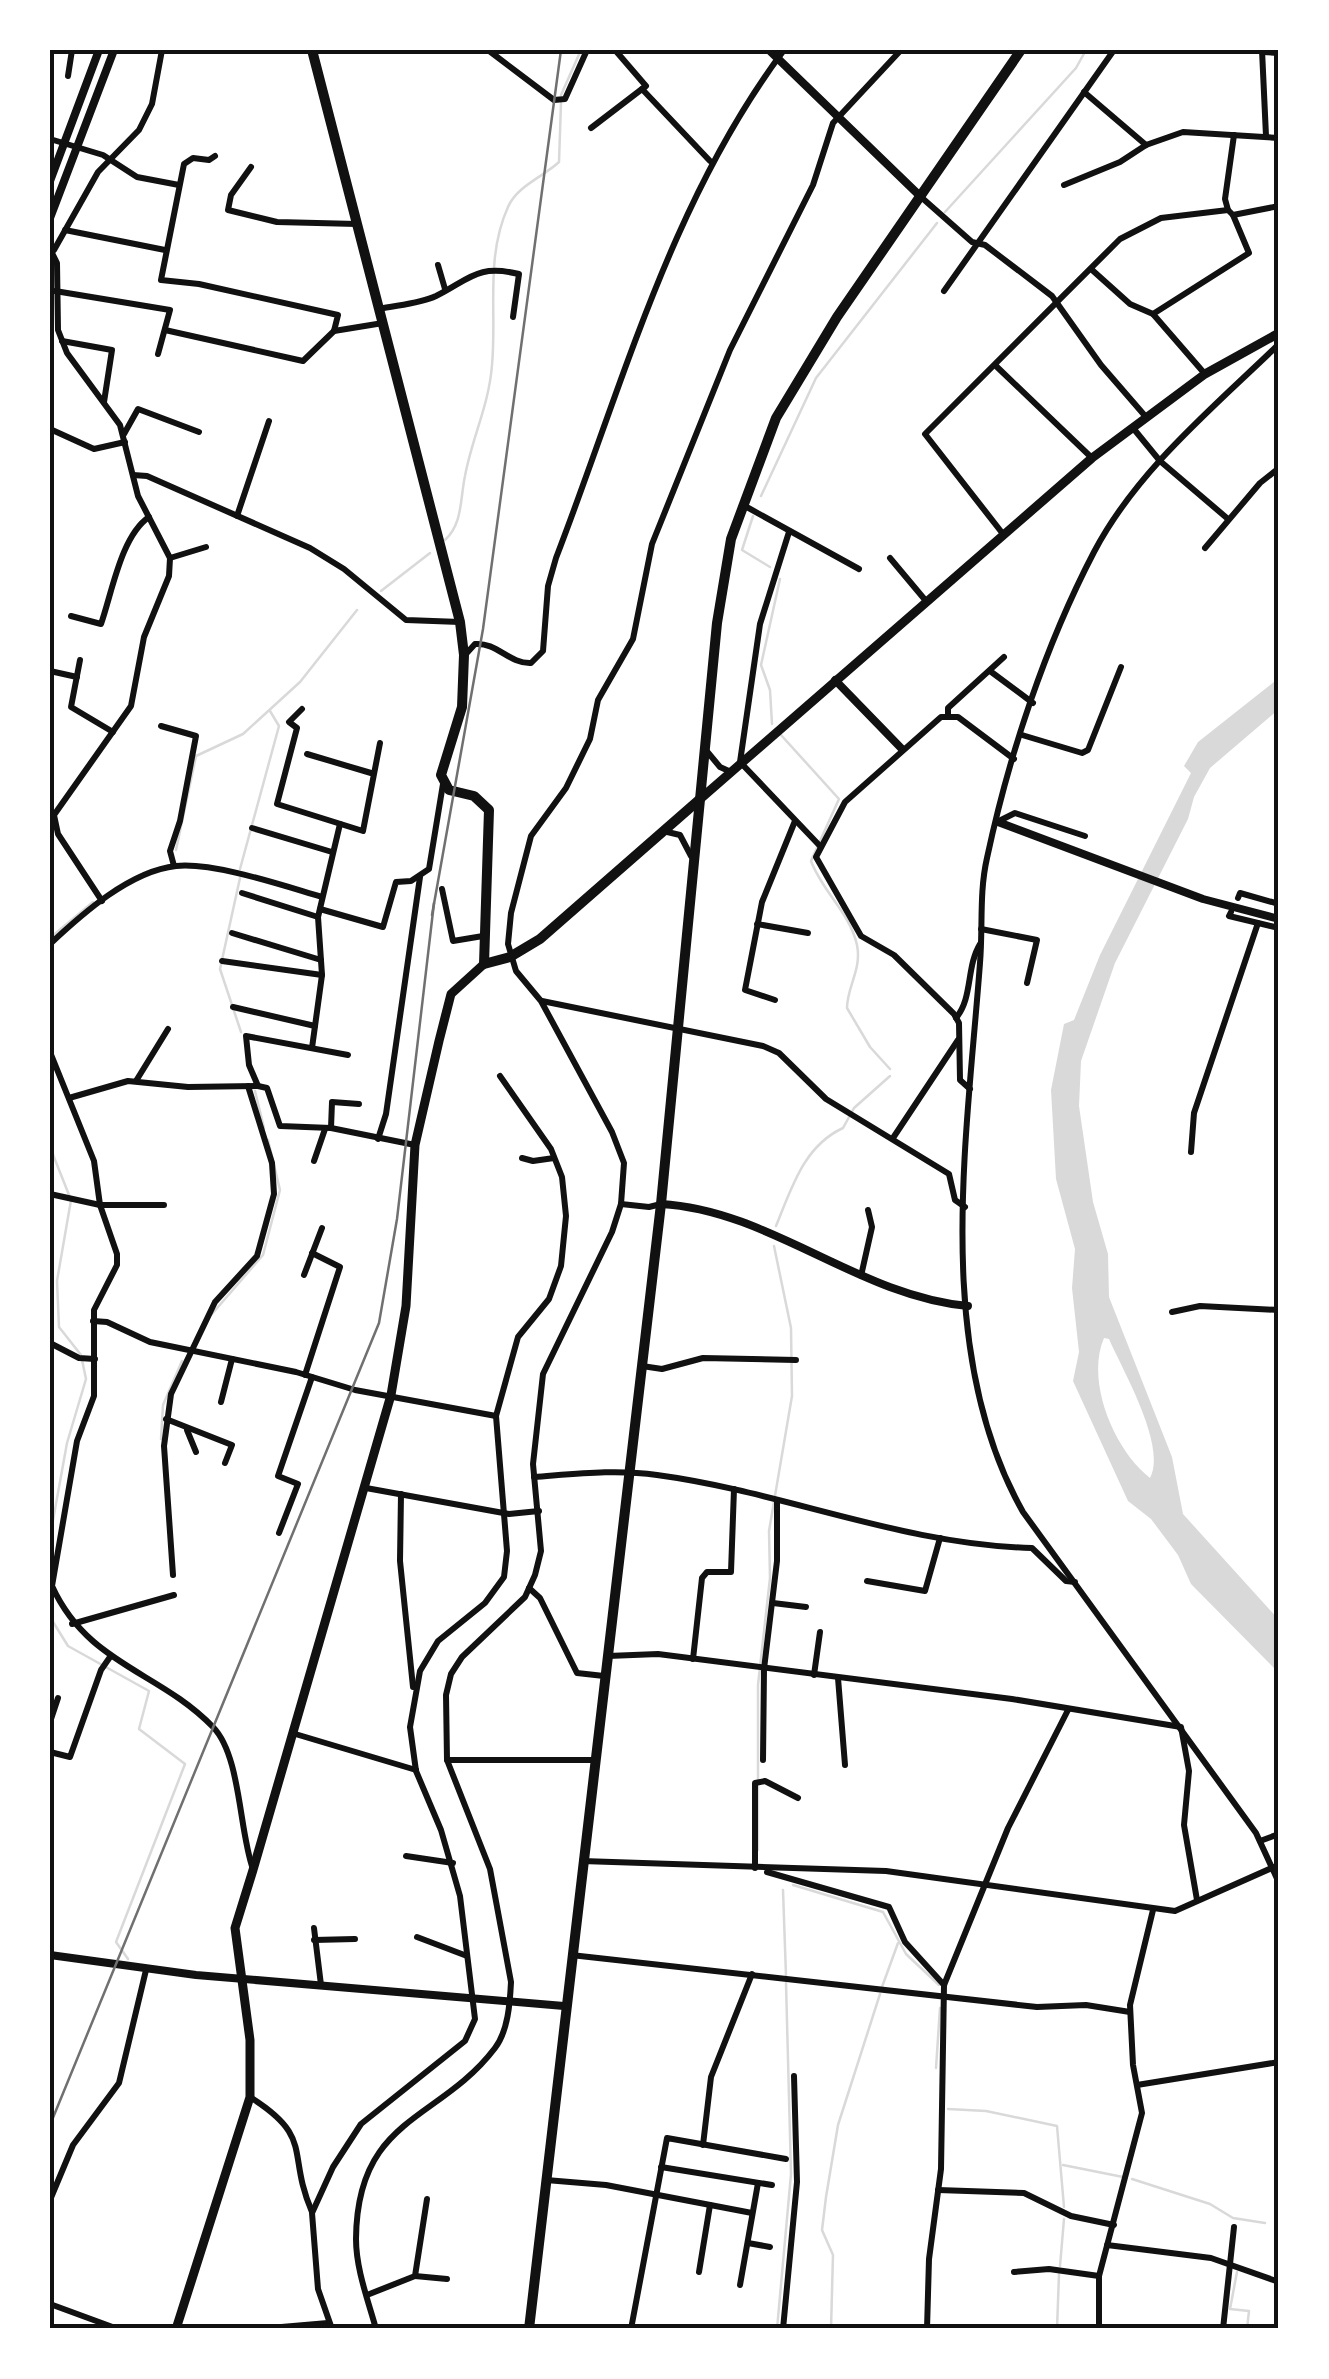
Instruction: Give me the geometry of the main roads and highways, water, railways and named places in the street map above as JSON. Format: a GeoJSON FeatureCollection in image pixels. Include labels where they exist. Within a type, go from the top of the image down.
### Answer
{"type":"FeatureCollection","features":[{"type":"Feature","properties":{"kind":"main road"},"geometry":{"type":"LineString","coordinates":[[312,50],[460,622],[464,655],[462,707],[443,762],[443,784],[482,800],[490,810],[484,964]]}},
{"type":"Feature","properties":{"kind":"main road"},"geometry":{"type":"LineString","coordinates":[[529,2329],[661,1204],[722,585],[742,505],[776,418],[805,366],[1022,50]]}},
{"type":"Feature","properties":{"kind":"main road"},"geometry":{"type":"LineString","coordinates":[[176,2329],[250,2097],[250,2040],[234,1928],[391,1395],[406,1306],[415,1145],[451,994],[484,964],[510,957],[540,939],[1092,458],[1206,374],[1279,333]]}},
{"type":"Feature","properties":{"kind":"waterway"},"geometry":{"type":"LineString","coordinates":[[561,95],[581,50]]}},
{"type":"Feature","properties":{"kind":"waterway"},"geometry":{"type":"LineString","coordinates":[[945,212],[1076,68],[1086,50]]}},
{"type":"Feature","properties":{"kind":"waterway"},"geometry":{"type":"LineString","coordinates":[[445,540],[458,518],[490,380],[494,265],[501,226],[518,193],[559,162],[561,103]]}},
{"type":"Feature","properties":{"kind":"waterway"},"geometry":{"type":"LineString","coordinates":[[761,496],[816,378],[937,223]]}},
{"type":"Feature","properties":{"kind":"waterway"},"geometry":{"type":"LineString","coordinates":[[753,516],[742,550],[770,567]]}},
{"type":"Feature","properties":{"kind":"waterway"},"geometry":{"type":"LineString","coordinates":[[381,591],[430,553]]}},
{"type":"Feature","properties":{"kind":"waterway"},"geometry":{"type":"LineString","coordinates":[[772,724],[770,690],[761,665],[780,579]]}},
{"type":"Feature","properties":{"kind":"waterway"},"geometry":{"type":"LineString","coordinates":[[176,850],[196,756],[243,734],[300,682],[357,610]]}},
{"type":"Feature","properties":{"kind":"waterway"},"geometry":{"type":"LineString","coordinates":[[240,869],[279,726],[270,711]]}},
{"type":"Feature","properties":{"kind":"waterway"},"geometry":{"type":"LineString","coordinates":[[781,735],[839,799],[811,861],[857,945],[858,962],[847,1008],[870,1047],[890,1069]]}},
{"type":"Feature","properties":{"kind":"waterway"},"geometry":{"type":"LineString","coordinates":[[240,878],[220,969],[241,1032]]}},
{"type":"Feature","properties":{"kind":"waterway"},"geometry":{"type":"LineString","coordinates":[[50,938],[93,902]]}},
{"type":"Feature","properties":{"kind":"waterway"},"geometry":{"type":"LineString","coordinates":[[776,1226],[794,1183],[818,1145],[843,1128],[854,1108],[890,1076]]}},
{"type":"Feature","properties":{"kind":"waterway"},"geometry":{"type":"LineString","coordinates":[[255,1091],[264,1128]]}},
{"type":"Feature","properties":{"kind":"waterway"},"geometry":{"type":"LineString","coordinates":[[212,1314],[263,1255],[280,1190],[268,1140]]}},
{"type":"Feature","properties":{"kind":"waterway"},"geometry":{"type":"LineString","coordinates":[[50,1147],[71,1200],[57,1281],[59,1327],[81,1355],[86,1379],[67,1443],[50,1537]]}},
{"type":"Feature","properties":{"kind":"waterway"},"geometry":{"type":"LineString","coordinates":[[758,1850],[758,1685],[770,1578],[769,1531],[792,1396],[791,1328],[774,1246]]}},
{"type":"Feature","properties":{"kind":"waterway"},"geometry":{"type":"LineString","coordinates":[[161,1439],[163,1405],[182,1361]]}},
{"type":"Feature","properties":{"kind":"waterway"},"geometry":{"type":"LineString","coordinates":[[50,1617],[68,1646],[149,1691],[139,1729],[185,1764],[116,1942],[128,1959]]}},
{"type":"Feature","properties":{"kind":"waterway"},"geometry":{"type":"LineString","coordinates":[[793,1885],[883,1912],[906,1954],[939,1985]]}},
{"type":"Feature","properties":{"kind":"waterway"},"geometry":{"type":"LineString","coordinates":[[783,1890],[786,1976]]}},
{"type":"Feature","properties":{"kind":"waterway"},"geometry":{"type":"LineString","coordinates":[[882,1987],[898,1943]]}},
{"type":"Feature","properties":{"kind":"waterway"},"geometry":{"type":"LineString","coordinates":[[777,2329],[791,2174],[786,1983]]}},
{"type":"Feature","properties":{"kind":"waterway"},"geometry":{"type":"LineString","coordinates":[[831,2329],[833,2255],[822,2230],[826,2197],[838,2125],[880,1994]]}},
{"type":"Feature","properties":{"kind":"waterway"},"geometry":{"type":"LineString","coordinates":[[936,2068],[940,2008]]}},
{"type":"Feature","properties":{"kind":"waterway"},"geometry":{"type":"LineString","coordinates":[[948,2109],[986,2111],[1057,2126],[1064,2207]]}},
{"type":"Feature","properties":{"kind":"waterway"},"geometry":{"type":"LineString","coordinates":[[1063,2165],[1123,2177]]}},
{"type":"Feature","properties":{"kind":"waterway"},"geometry":{"type":"LineString","coordinates":[[1132,2179],[1210,2204],[1233,2218],[1265,2223]]}},
{"type":"Feature","properties":{"kind":"waterway"},"geometry":{"type":"LineString","coordinates":[[1060,2266],[1064,2219]]}},
{"type":"Feature","properties":{"kind":"waterway"},"geometry":{"type":"LineString","coordinates":[[1237,2272],[1230,2309],[1249,2311],[1247,2329]]}},
{"type":"Feature","properties":{"kind":"waterway"},"geometry":{"type":"LineString","coordinates":[[1057,2329],[1059,2274]]}},
{"type":"Feature","properties":{"kind":"railway"},"geometry":{"type":"LineString","coordinates":[[432,915],[483,629],[561,50]]}},
{"type":"Feature","properties":{"kind":"railway"},"geometry":{"type":"LineString","coordinates":[[50,2125],[379,1323],[397,1219],[434,903]]}}]}
